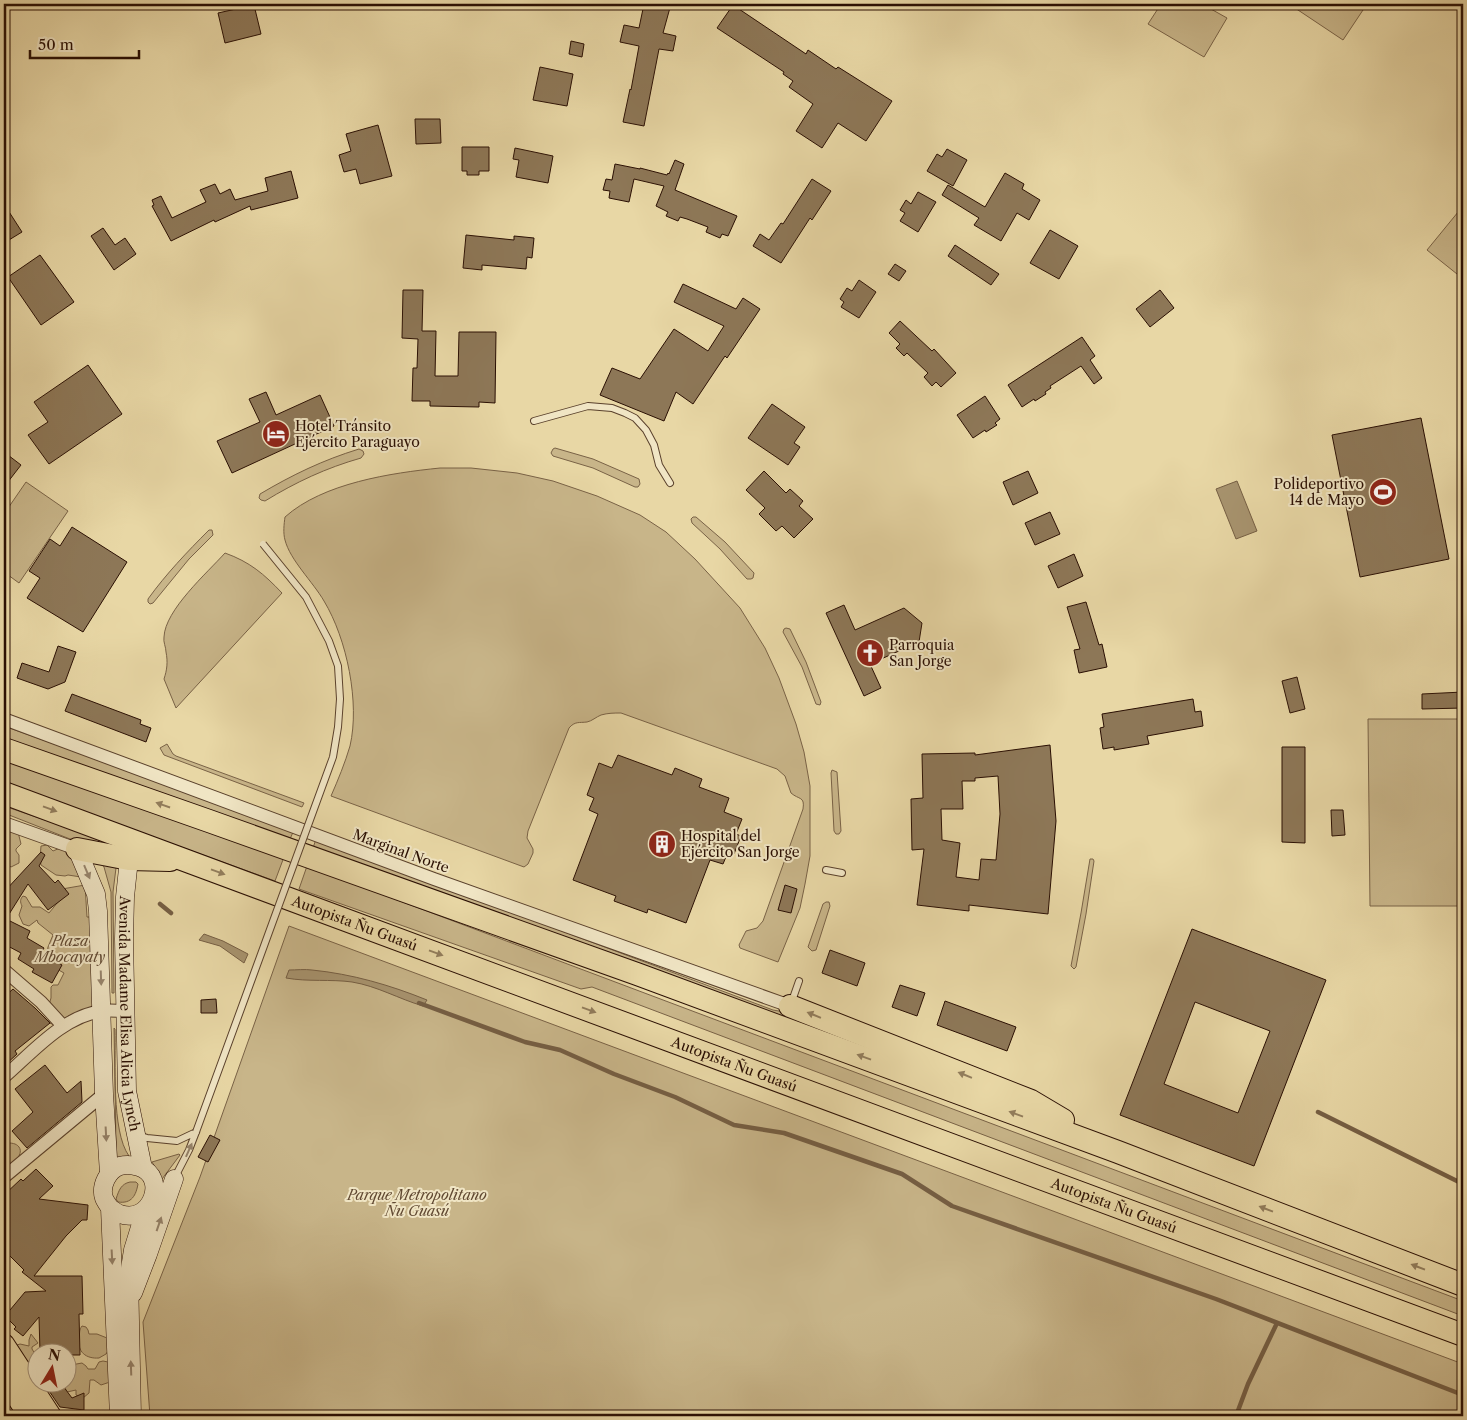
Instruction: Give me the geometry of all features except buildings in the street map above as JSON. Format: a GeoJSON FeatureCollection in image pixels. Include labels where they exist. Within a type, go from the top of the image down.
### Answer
{"type":"FeatureCollection","features":[{"type":"Feature","properties":{"kind":"highway"},"geometry":{"type":"LineString","coordinates":[[4,749],[637,974],[1118,1152],[1463,1285]]}},
{"type":"Feature","properties":{"kind":"highway","name":"Autopista Ñu Guasú"},"geometry":{"type":"LineString","coordinates":[[4,793],[1463,1335]]}},
{"type":"Feature","properties":{"kind":"highway"},"geometry":{"type":"LineString","coordinates":[[77,849],[129,859],[187,860]]}},
{"type":"Feature","properties":{"kind":"highway"},"geometry":{"type":"LineString","coordinates":[[790,1006],[1031,1101],[1118,1152]]}},
{"type":"Feature","properties":{"kind":"highway"},"geometry":{"type":"LineString","coordinates":[[4,1344],[51,1416]]}},
{"type":"Feature","properties":{"kind":"highway"},"geometry":{"type":"LineString","coordinates":[[4,1378],[29,1416]]}},
{"type":"Feature","properties":{"kind":"main road","name":"Avenida Madame Elisa Alicia Lynch"},"geometry":{"type":"LineString","coordinates":[[77,849],[96,894],[97,902],[109,1174],[103,1185],[104,1198],[110,1208],[119,1416]]}},
{"type":"Feature","properties":{"kind":"main road","name":"Avenida Madame Elisa Alicia Lynch"},"geometry":{"type":"LineString","coordinates":[[129,859],[124,922],[127,1092],[143,1168],[151,1177],[165,1184]]}},
{"type":"Feature","properties":{"kind":"main road"},"geometry":{"type":"LineString","coordinates":[[109,1174],[118,1166],[131,1164],[143,1168]]}},
{"type":"Feature","properties":{"kind":"main road"},"geometry":{"type":"LineString","coordinates":[[132,1416],[129,1275],[133,1250],[145,1210],[165,1184]]}},
{"type":"Feature","properties":{"kind":"main road"},"geometry":{"type":"LineString","coordinates":[[129,1303],[148,1254],[165,1184]]}},
{"type":"Feature","properties":{"kind":"main road"},"geometry":{"type":"LineString","coordinates":[[110,1208],[127,1215],[133,1215],[145,1210]]}},
{"type":"Feature","properties":{"kind":"street","name":"Marginal Norte"},"geometry":{"type":"LineString","coordinates":[[4,719],[434,879],[790,1006]]}},
{"type":"Feature","properties":{"kind":"street"},"geometry":{"type":"LineString","coordinates":[[4,823],[77,849]]}},
{"type":"Feature","properties":{"kind":"street"},"geometry":{"type":"LineString","coordinates":[[4,970],[42,1002],[63,1026]]}},
{"type":"Feature","properties":{"kind":"street"},"geometry":{"type":"LineString","coordinates":[[4,1077],[63,1026],[84,1016],[102,1011],[125,1011]]}},
{"type":"Feature","properties":{"kind":"street"},"geometry":{"type":"LineString","coordinates":[[4,1177],[104,1094]]}},
{"type":"Feature","properties":{"kind":"lane"},"geometry":{"type":"LineString","coordinates":[[534,421],[588,406],[612,408],[625,413],[635,418],[646,430],[654,445],[659,465],[670,482]]}},
{"type":"Feature","properties":{"kind":"lane"},"geometry":{"type":"LineString","coordinates":[[165,1184],[189,1150],[334,757],[340,699],[338,666],[329,641],[306,597],[263,544]]}},
{"type":"Feature","properties":{"kind":"lane"},"geometry":{"type":"LineString","coordinates":[[826,870],[842,873]]}},
{"type":"Feature","properties":{"kind":"lane"},"geometry":{"type":"LineString","coordinates":[[790,1006],[799,982]]}},
{"type":"Feature","properties":{"kind":"lane"},"geometry":{"type":"LineString","coordinates":[[136,1135],[177,1141],[196,1132]]}},
{"type":"Feature","properties":{"kind":"green space"},"geometry":{"type":"Polygon","coordinates":[[[1161,4],[1202,4],[1227,18],[1204,57],[1148,24],[1161,4]]]}},
{"type":"Feature","properties":{"kind":"green space"},"geometry":{"type":"Polygon","coordinates":[[[1289,4],[1367,4],[1343,40],[1289,4]]]}},
{"type":"Feature","properties":{"kind":"green space"},"geometry":{"type":"Polygon","coordinates":[[[1463,206],[1463,267],[1457,274],[1427,250],[1463,206]]]}},
{"type":"Feature","properties":{"kind":"green space"},"geometry":{"type":"Polygon","coordinates":[[[555,448],[593,459],[639,479],[640,484],[638,487],[635,487],[593,468],[553,456],[551,453],[555,448]]]}},
{"type":"Feature","properties":{"kind":"green space"},"geometry":{"type":"Polygon","coordinates":[[[359,449],[364,454],[361,458],[312,476],[265,501],[259,498],[260,494],[296,474],[359,449]]]}},
{"type":"Feature","properties":{"kind":"green space"},"geometry":{"type":"Polygon","coordinates":[[[440,468],[471,468],[517,473],[553,481],[597,496],[640,515],[666,532],[695,559],[740,608],[765,648],[779,678],[796,724],[804,752],[810,786],[810,856],[805,884],[800,908],[778,962],[740,948],[739,945],[746,931],[757,928],[763,921],[803,809],[802,800],[791,793],[785,776],[777,769],[621,713],[604,714],[589,721],[575,723],[569,728],[528,831],[527,838],[533,853],[528,864],[524,867],[331,796],[350,746],[353,729],[352,691],[349,672],[345,652],[332,616],[288,548],[284,534],[285,517],[301,505],[338,488],[379,477],[440,468]]]}},
{"type":"Feature","properties":{"kind":"green space"},"geometry":{"type":"Polygon","coordinates":[[[26,482],[68,511],[19,583],[4,572],[4,514],[26,482]]]}},
{"type":"Feature","properties":{"kind":"green space"},"geometry":{"type":"Polygon","coordinates":[[[696,517],[725,542],[754,573],[753,578],[747,579],[720,549],[692,523],[691,519],[696,517]]]}},
{"type":"Feature","properties":{"kind":"green space"},"geometry":{"type":"Polygon","coordinates":[[[209,530],[212,530],[213,535],[189,559],[153,603],[150,604],[148,599],[162,581],[209,530]]]}},
{"type":"Feature","properties":{"kind":"green space"},"geometry":{"type":"Polygon","coordinates":[[[225,553],[242,560],[256,569],[282,593],[176,708],[164,679],[167,663],[164,639],[166,626],[171,615],[188,592],[225,553]]]}},
{"type":"Feature","properties":{"kind":"green space"},"geometry":{"type":"Polygon","coordinates":[[[786,628],[790,629],[806,662],[821,702],[820,705],[816,704],[802,667],[783,632],[786,628]]]}},
{"type":"Feature","properties":{"kind":"green space"},"geometry":{"type":"Polygon","coordinates":[[[1368,719],[1463,719],[1463,906],[1370,906],[1368,719]]]}},
{"type":"Feature","properties":{"kind":"green space"},"geometry":{"type":"Polygon","coordinates":[[[4,726],[294,830],[290,839],[4,741],[4,726]]]}},
{"type":"Feature","properties":{"kind":"green space"},"geometry":{"type":"Polygon","coordinates":[[[167,744],[176,756],[304,803],[302,807],[164,755],[160,748],[167,744]]]}},
{"type":"Feature","properties":{"kind":"green space"},"geometry":{"type":"Polygon","coordinates":[[[4,759],[284,857],[275,881],[4,783],[4,759]]]}},
{"type":"Feature","properties":{"kind":"green space"},"geometry":{"type":"Polygon","coordinates":[[[832,770],[837,772],[841,831],[839,834],[836,834],[834,831],[832,770]]]}},
{"type":"Feature","properties":{"kind":"green space"},"geometry":{"type":"Polygon","coordinates":[[[4,806],[121,846],[90,845],[70,839],[4,813],[4,806]]]}},
{"type":"Feature","properties":{"kind":"green space"},"geometry":{"type":"Polygon","coordinates":[[[9,830],[18,832],[21,844],[16,849],[19,855],[19,863],[11,867],[4,863],[4,854],[7,849],[4,838],[9,830]]]}},
{"type":"Feature","properties":{"kind":"green space"},"geometry":{"type":"Polygon","coordinates":[[[316,839],[773,1010],[790,1013],[993,1092],[313,848],[316,839]]]}},
{"type":"Feature","properties":{"kind":"green space"},"geometry":{"type":"Polygon","coordinates":[[[47,845],[53,851],[60,848],[69,849],[81,877],[56,875],[41,865],[41,846],[47,845]]]}},
{"type":"Feature","properties":{"kind":"green space"},"geometry":{"type":"Polygon","coordinates":[[[1090,859],[1094,861],[1086,914],[1076,967],[1074,969],[1071,966],[1090,859]]]}},
{"type":"Feature","properties":{"kind":"green space"},"geometry":{"type":"Polygon","coordinates":[[[102,864],[118,864],[113,892],[114,993],[112,993],[111,892],[102,864]]]}},
{"type":"Feature","properties":{"kind":"green space"},"geometry":{"type":"Polygon","coordinates":[[[307,866],[1463,1301],[1463,1316],[592,987],[581,989],[299,889],[307,866]]]}},
{"type":"Feature","properties":{"kind":"green space","name":"Plaza Mbocayaty"},"geometry":{"type":"Polygon","coordinates":[[[85,885],[87,917],[90,917],[95,1007],[68,1016],[66,1021],[59,1026],[49,1023],[51,987],[58,985],[64,973],[46,963],[48,947],[53,935],[38,923],[37,920],[29,926],[23,924],[19,915],[22,906],[21,899],[23,896],[26,897],[32,907],[40,907],[49,913],[63,898],[62,889],[85,885]]]}},
{"type":"Feature","properties":{"kind":"green space"},"geometry":{"type":"Polygon","coordinates":[[[829,902],[830,906],[816,950],[812,951],[808,947],[823,904],[829,902]]]}},
{"type":"Feature","properties":{"kind":"green space","name":"Parque Metropolitano Ñu Guasú"},"geometry":{"type":"Polygon","coordinates":[[[289,926],[1463,1364],[1463,1416],[150,1416],[143,1322],[200,1177],[289,926]]]}},
{"type":"Feature","properties":{"kind":"green space"},"geometry":{"type":"Polygon","coordinates":[[[114,1028],[117,1113],[123,1145],[129,1156],[114,1159],[116,1147],[114,1028]]]}},
{"type":"Feature","properties":{"kind":"green space"},"geometry":{"type":"Polygon","coordinates":[[[12,1143],[19,1147],[20,1154],[4,1170],[4,1145],[12,1143]]]}},
{"type":"Feature","properties":{"kind":"green space"},"geometry":{"type":"Polygon","coordinates":[[[180,1155],[162,1179],[152,1162],[180,1155]]]}},
{"type":"Feature","properties":{"kind":"green space"},"geometry":{"type":"Polygon","coordinates":[[[130,1182],[138,1184],[136,1192],[127,1202],[118,1202],[116,1199],[121,1188],[124,1184],[130,1182]]]}},
{"type":"Feature","properties":{"kind":"green space"},"geometry":{"type":"Polygon","coordinates":[[[82,1326],[86,1327],[89,1334],[97,1334],[107,1338],[110,1348],[106,1354],[99,1358],[94,1358],[83,1354],[79,1347],[80,1329],[82,1326]]]}},
{"type":"Feature","properties":{"kind":"green space"},"geometry":{"type":"Polygon","coordinates":[[[31,1334],[37,1342],[29,1342],[31,1334]]]}},
{"type":"Feature","properties":{"kind":"green space"},"geometry":{"type":"Polygon","coordinates":[[[17,1345],[28,1346],[28,1361],[17,1345]]]}},
{"type":"Feature","properties":{"kind":"green space"},"geometry":{"type":"Polygon","coordinates":[[[99,1362],[108,1362],[110,1382],[101,1385],[94,1380],[90,1380],[89,1393],[83,1398],[76,1395],[76,1392],[78,1392],[78,1364],[82,1363],[88,1369],[95,1369],[99,1362]]]}},
{"type":"Feature","properties":{"kind":"shaded area"},"geometry":{"type":"Polygon","coordinates":[[[1237,481],[1257,531],[1236,539],[1216,489],[1237,481]]]}},
{"type":"Feature","properties":{"kind":"shaded area"},"geometry":{"type":"Polygon","coordinates":[[[204,934],[248,954],[244,963],[220,946],[199,940],[204,934]]]}},
{"type":"Feature","properties":{"kind":"shaded area"},"geometry":{"type":"Polygon","coordinates":[[[289,970],[312,970],[356,977],[427,1000],[423,1006],[370,986],[352,982],[286,978],[289,970]]]}},
{"type":"Feature","properties":{"kind":"waterway"},"geometry":{"type":"LineString","coordinates":[[160,904],[171,913]]}},
{"type":"Feature","properties":{"kind":"waterway"},"geometry":{"type":"LineString","coordinates":[[419,1003],[525,1042],[560,1050],[614,1074],[675,1097],[734,1125],[784,1133],[902,1174],[952,1206],[1216,1299],[1463,1395]]}},
{"type":"Feature","properties":{"kind":"waterway"},"geometry":{"type":"LineString","coordinates":[[1318,1112],[1463,1184]]}},
{"type":"Feature","properties":{"kind":"waterway"},"geometry":{"type":"LineString","coordinates":[[1236,1416],[1248,1384],[1277,1323]]}},
{"type":"Feature","properties":{"kind":"place","name":"Hotel Tránsito Ejército Paraguayo"},"geometry":{"type":"Point","coordinates":[276,434]}},
{"type":"Feature","properties":{"kind":"place","name":"Polideportivo 14 de Mayo"},"geometry":{"type":"Point","coordinates":[1383,492]}},
{"type":"Feature","properties":{"kind":"place","name":"Parroquia San Jorge"},"geometry":{"type":"Point","coordinates":[870,653]}},
{"type":"Feature","properties":{"kind":"place","name":"Hospital del Ejército San Jorge"},"geometry":{"type":"Point","coordinates":[662,844]}}]}
